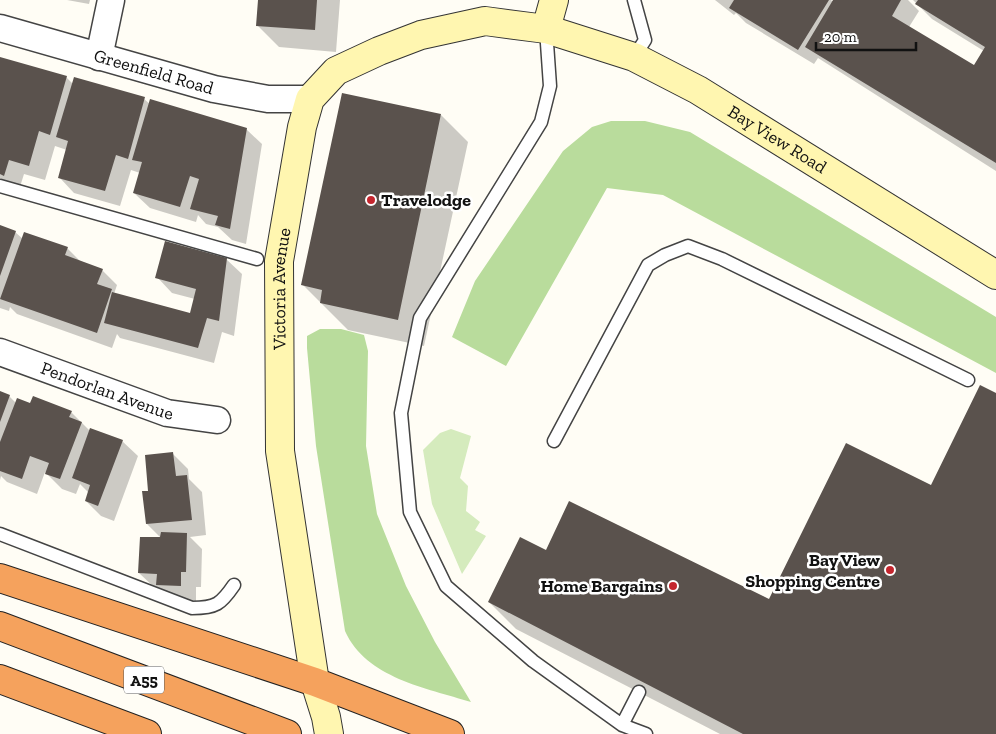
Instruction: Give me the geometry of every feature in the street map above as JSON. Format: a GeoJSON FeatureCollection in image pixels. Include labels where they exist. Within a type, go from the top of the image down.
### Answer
{"type":"FeatureCollection","features":[{"type":"Feature","properties":{"kind":"highway"},"geometry":{"type":"LineString","coordinates":[[0,578],[315,682],[450,734]]}},
{"type":"Feature","properties":{"kind":"highway","name":"A55"},"geometry":{"type":"LineString","coordinates":[[0,626],[288,734]]}},
{"type":"Feature","properties":{"kind":"highway"},"geometry":{"type":"LineString","coordinates":[[0,680],[147,734]]}},
{"type":"Feature","properties":{"kind":"main road"},"geometry":{"type":"LineString","coordinates":[[546,29],[554,0]]}},
{"type":"Feature","properties":{"kind":"main road","name":"Victoria Avenue"},"geometry":{"type":"LineString","coordinates":[[327,726],[315,682],[280,451],[279,271],[302,127],[310,100],[336,71],[421,35],[485,21],[546,29]]}},
{"type":"Feature","properties":{"kind":"main road","name":"Bay View Road"},"geometry":{"type":"LineString","coordinates":[[546,29],[634,56],[698,90],[996,276]]}},
{"type":"Feature","properties":{"kind":"street"},"geometry":{"type":"LineString","coordinates":[[99,57],[110,0]]}},
{"type":"Feature","properties":{"kind":"street","name":"Greenfield Road"},"geometry":{"type":"LineString","coordinates":[[0,28],[214,90],[268,99],[310,100]]}},
{"type":"Feature","properties":{"kind":"street","name":"Pendorlan Avenue"},"geometry":{"type":"LineString","coordinates":[[0,352],[167,413],[217,420]]}},
{"type":"Feature","properties":{"kind":"lane"},"geometry":{"type":"LineString","coordinates":[[634,0],[645,40],[634,56]]}},
{"type":"Feature","properties":{"kind":"lane"},"geometry":{"type":"LineString","coordinates":[[546,29],[550,86],[541,122],[420,318],[401,413],[410,512],[446,586],[533,661],[622,725],[646,734]]}},
{"type":"Feature","properties":{"kind":"lane"},"geometry":{"type":"LineString","coordinates":[[0,186],[257,259]]}},
{"type":"Feature","properties":{"kind":"lane"},"geometry":{"type":"LineString","coordinates":[[554,441],[648,265],[665,255],[688,246],[722,259],[968,380]]}},
{"type":"Feature","properties":{"kind":"lane"},"geometry":{"type":"LineString","coordinates":[[0,534],[192,608],[209,608],[223,601],[234,585]]}},
{"type":"Feature","properties":{"kind":"lane"},"geometry":{"type":"LineString","coordinates":[[622,725],[640,692]]}},
{"type":"Feature","properties":{"kind":"green space"},"geometry":{"type":"Polygon","coordinates":[[[611,121],[645,121],[690,132],[996,317],[996,373],[663,195],[607,188],[506,366],[452,337],[475,281],[563,151],[592,127],[611,121]]]}},
{"type":"Feature","properties":{"kind":"green space"},"geometry":{"type":"Polygon","coordinates":[[[320,329],[341,329],[364,335],[368,351],[366,446],[377,514],[406,586],[435,642],[471,702],[417,686],[382,670],[367,660],[355,647],[345,631],[316,446],[307,348],[307,336],[320,329]]]}},
{"type":"Feature","properties":{"kind":"green space"},"geometry":{"type":"Polygon","coordinates":[[[451,429],[471,436],[460,478],[468,486],[466,511],[480,522],[475,530],[486,536],[462,574],[432,504],[423,450],[440,433],[451,429]]]}},
{"type":"Feature","properties":{"kind":"building"},"geometry":{"type":"Polygon","coordinates":[[[258,0],[317,0],[315,30],[256,26],[258,0]]]}},
{"type":"Feature","properties":{"kind":"building"},"geometry":{"type":"Polygon","coordinates":[[[734,0],[829,0],[798,50],[729,8],[734,0]]]}},
{"type":"Feature","properties":{"kind":"building"},"geometry":{"type":"Polygon","coordinates":[[[833,0],[901,0],[892,16],[974,65],[985,47],[915,4],[918,0],[996,0],[996,163],[805,47],[833,0]]]}},
{"type":"Feature","properties":{"kind":"building"},"geometry":{"type":"Polygon","coordinates":[[[0,57],[67,76],[50,135],[39,131],[29,166],[9,160],[4,176],[0,174],[0,57]]]}},
{"type":"Feature","properties":{"kind":"building"},"geometry":{"type":"Polygon","coordinates":[[[74,77],[145,97],[128,159],[116,155],[105,191],[58,178],[68,141],[56,137],[74,77]]]}},
{"type":"Feature","properties":{"kind":"building","name":"Travelodge"},"geometry":{"type":"Polygon","coordinates":[[[342,93],[441,114],[398,320],[320,303],[322,290],[301,285],[342,93]]]}},
{"type":"Feature","properties":{"kind":"building"},"geometry":{"type":"Polygon","coordinates":[[[150,99],[247,128],[230,229],[215,225],[218,216],[190,209],[199,179],[190,176],[180,207],[133,193],[142,162],[132,160],[150,99]]]}},
{"type":"Feature","properties":{"kind":"building"},"geometry":{"type":"Polygon","coordinates":[[[0,225],[16,231],[0,276],[0,225]]]}},
{"type":"Feature","properties":{"kind":"building"},"geometry":{"type":"Polygon","coordinates":[[[24,232],[68,247],[65,255],[103,269],[97,284],[112,289],[97,333],[0,299],[24,232]]]}},
{"type":"Feature","properties":{"kind":"building"},"geometry":{"type":"Polygon","coordinates":[[[165,241],[227,258],[219,321],[207,318],[198,348],[104,323],[112,292],[190,313],[196,289],[155,278],[165,241]]]}},
{"type":"Feature","properties":{"kind":"building","name":"Bay View Shopping Centre"},"geometry":{"type":"Polygon","coordinates":[[[980,385],[996,393],[996,734],[743,734],[488,602],[520,537],[546,550],[569,501],[769,599],[846,443],[931,485],[980,385]]]}},
{"type":"Feature","properties":{"kind":"building"},"geometry":{"type":"Polygon","coordinates":[[[0,391],[10,395],[0,422],[0,391]]]}},
{"type":"Feature","properties":{"kind":"building"},"geometry":{"type":"Polygon","coordinates":[[[33,396],[72,411],[69,417],[82,422],[60,479],[45,474],[49,463],[30,456],[22,479],[0,471],[0,442],[17,398],[30,403],[33,396]]]}},
{"type":"Feature","properties":{"kind":"building"},"geometry":{"type":"Polygon","coordinates":[[[90,428],[123,440],[98,506],[85,501],[90,485],[72,478],[90,428]]]}},
{"type":"Feature","properties":{"kind":"building"},"geometry":{"type":"Polygon","coordinates":[[[173,452],[176,476],[187,475],[192,520],[146,524],[142,491],[148,491],[145,455],[173,452]]]}},
{"type":"Feature","properties":{"kind":"building"},"geometry":{"type":"Polygon","coordinates":[[[161,532],[187,533],[186,572],[181,572],[181,586],[156,585],[157,574],[138,573],[140,537],[160,537],[161,532]]]}},
{"type":"Feature","properties":{"kind":"place","name":"Travelodge"},"geometry":{"type":"Point","coordinates":[371,200]}},
{"type":"Feature","properties":{"kind":"place","name":"Bay View Shopping Centre"},"geometry":{"type":"Point","coordinates":[890,570]}},
{"type":"Feature","properties":{"kind":"place","name":"Home Bargains"},"geometry":{"type":"Point","coordinates":[673,586]}}]}
